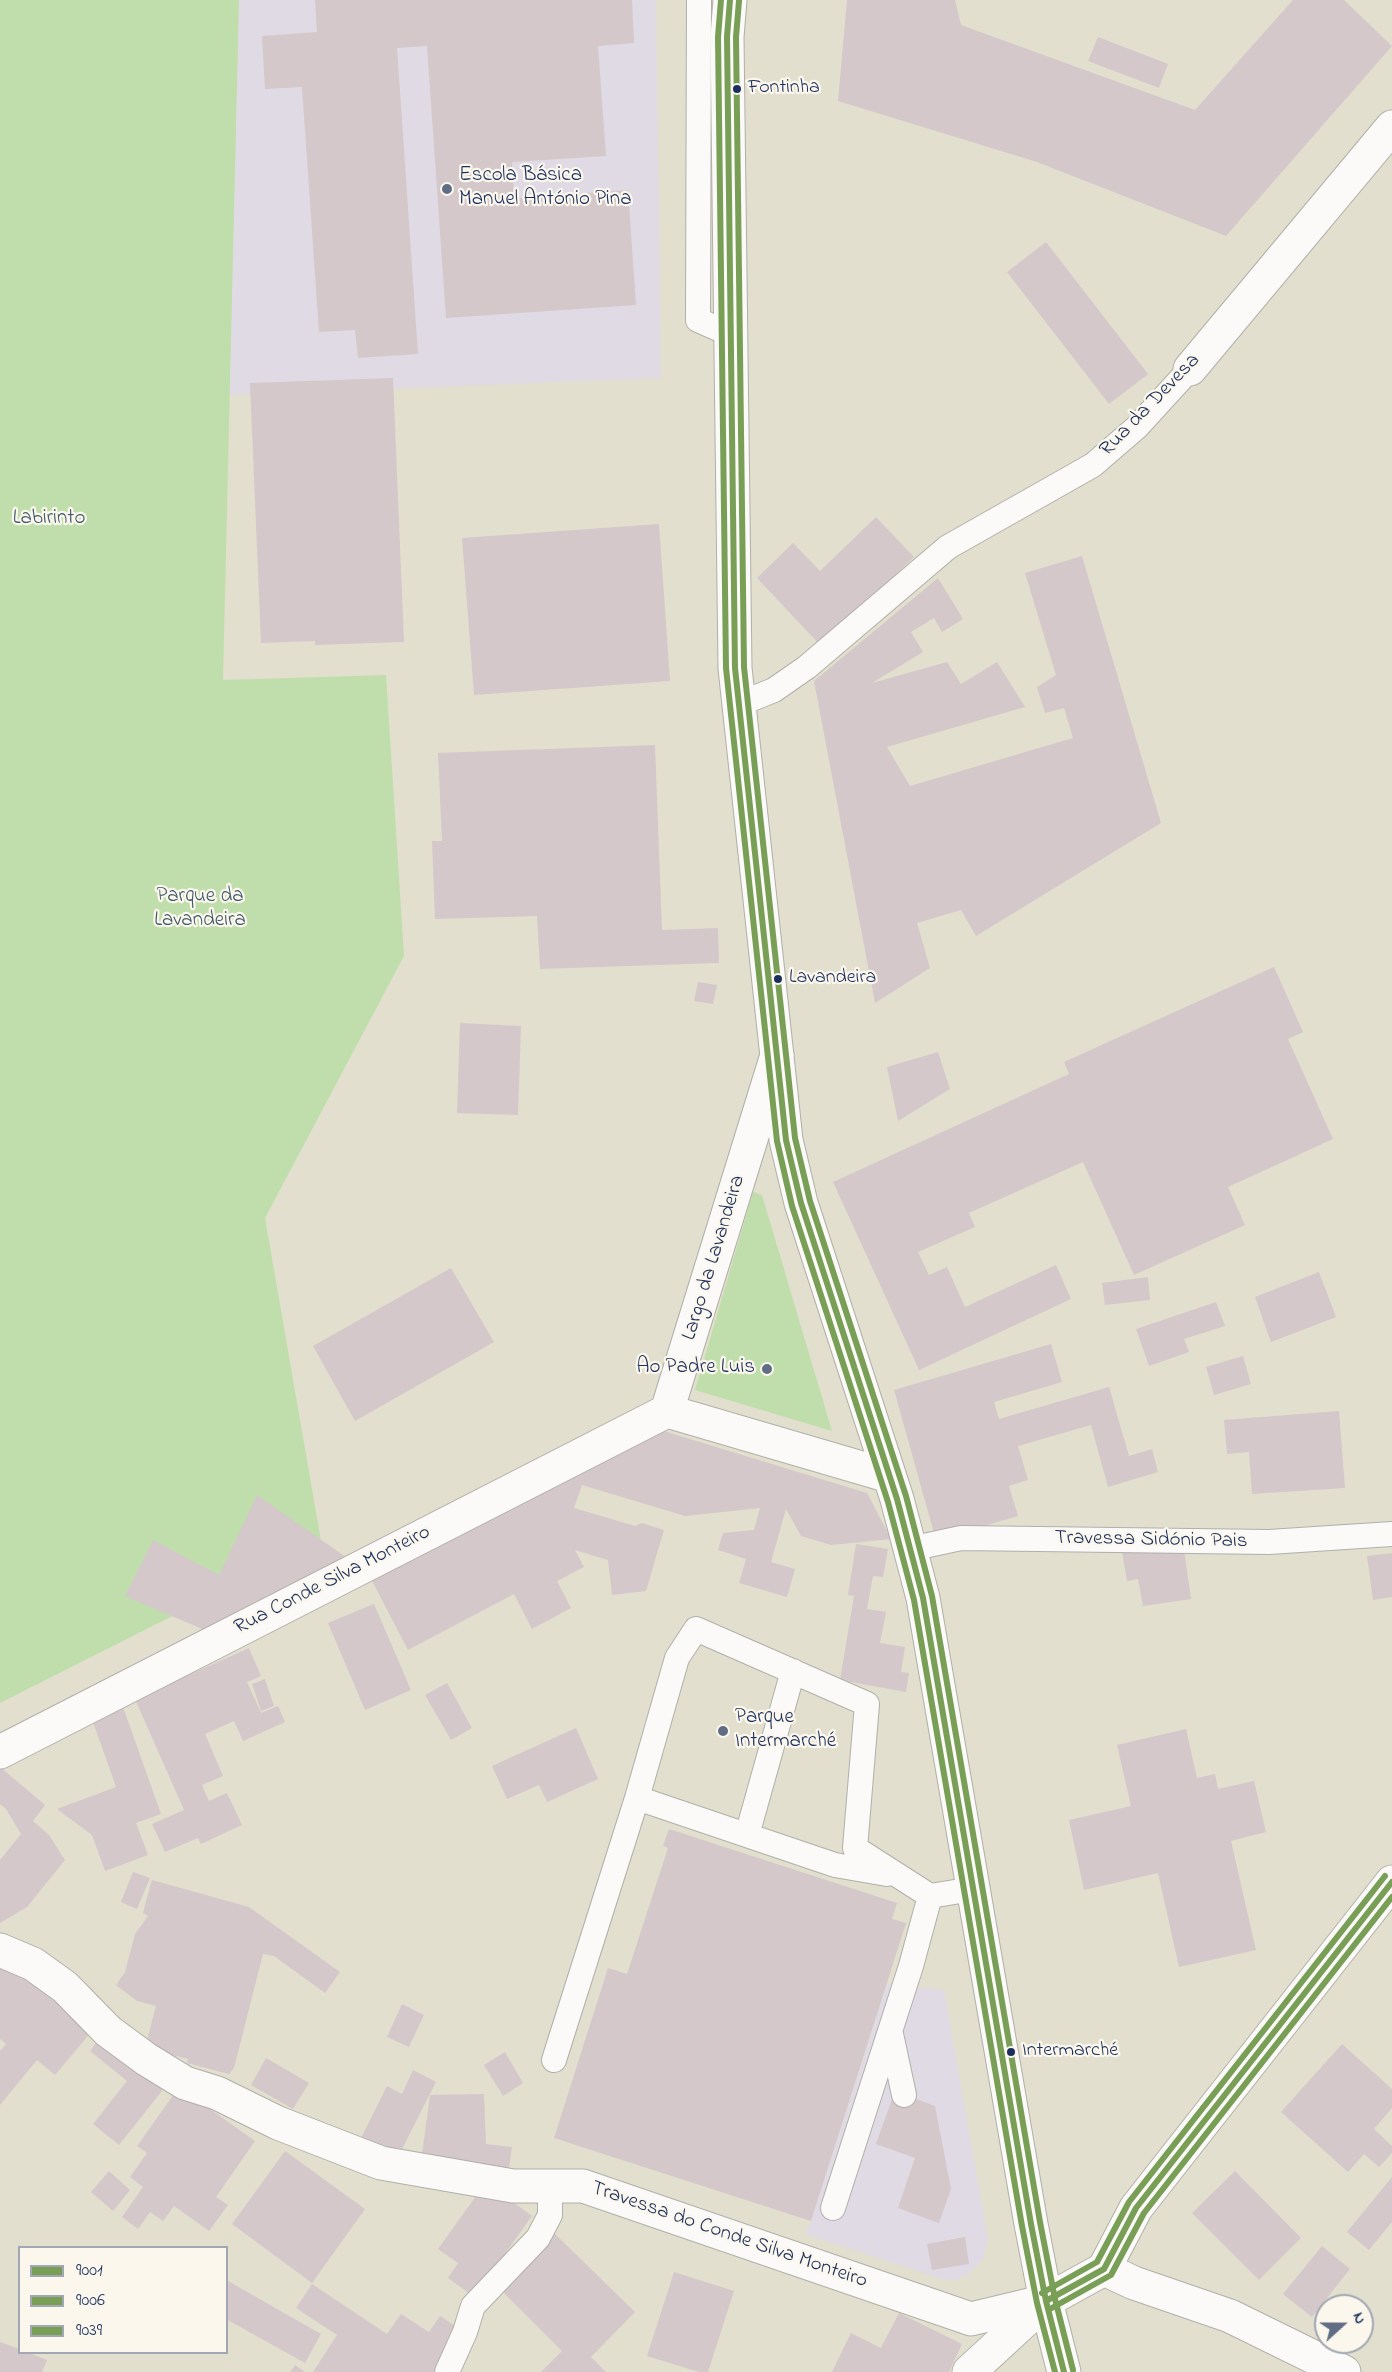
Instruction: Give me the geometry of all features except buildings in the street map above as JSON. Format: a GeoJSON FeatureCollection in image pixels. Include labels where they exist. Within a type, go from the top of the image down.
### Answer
{"type":"FeatureCollection","features":[{"type":"Feature","properties":{"kind":"street","name":"Largo da Lavandeira"},"geometry":{"type":"LineString","coordinates":[[730,0],[727,37],[734,626],[739,704],[786,1140],[801,1203],[889,1476],[923,1598],[1046,2301],[1064,2372]]}},
{"type":"Feature","properties":{"kind":"street","name":"Rua da Devesa"},"geometry":{"type":"LineString","coordinates":[[1190,369],[1392,127]]}},
{"type":"Feature","properties":{"kind":"street","name":"Largo da Lavandeira"},"geometry":{"type":"LineString","coordinates":[[668,1412],[777,1055]]}},
{"type":"Feature","properties":{"kind":"street"},"geometry":{"type":"LineString","coordinates":[[668,1412],[889,1476]]}},
{"type":"Feature","properties":{"kind":"street","name":"Rua Conde Silva Monteiro"},"geometry":{"type":"LineString","coordinates":[[0,1752],[668,1412]]}},
{"type":"Feature","properties":{"kind":"street"},"geometry":{"type":"LineString","coordinates":[[969,2372],[1046,2301],[1104,2269],[1136,2208],[1392,1882]]}},
{"type":"Feature","properties":{"kind":"street","name":"Travessa do Conde Silva Monteiro"},"geometry":{"type":"LineString","coordinates":[[0,1950],[33,1964],[65,1987],[108,2031],[184,2083],[216,2093],[278,2123],[381,2163],[513,2186],[583,2186],[971,2319],[1046,2301]]}},
{"type":"Feature","properties":{"kind":"street"},"geometry":{"type":"LineString","coordinates":[[1104,2269],[1134,2283],[1230,2316],[1344,2372]]}},
{"type":"Feature","properties":{"kind":"lane"},"geometry":{"type":"LineString","coordinates":[[699,0],[698,320],[730,334]]}},
{"type":"Feature","properties":{"kind":"lane","name":"Rua da Devesa"},"geometry":{"type":"LineString","coordinates":[[739,704],[774,690],[807,667],[948,547],[1093,465],[1137,427],[1190,369]]}},
{"type":"Feature","properties":{"kind":"lane","name":"Travessa Sidónio Pais"},"geometry":{"type":"LineString","coordinates":[[910,1549],[961,1538],[1269,1542],[1392,1534]]}},
{"type":"Feature","properties":{"kind":"lane"},"geometry":{"type":"LineString","coordinates":[[554,2060],[638,1798],[677,1658],[696,1629],[867,1704],[855,1848],[930,1896],[973,1888]]}},
{"type":"Feature","properties":{"kind":"lane"},"geometry":{"type":"LineString","coordinates":[[747,1835],[793,1671]]}},
{"type":"Feature","properties":{"kind":"lane"},"geometry":{"type":"LineString","coordinates":[[638,1798],[835,1865],[899,1876]]}},
{"type":"Feature","properties":{"kind":"lane"},"geometry":{"type":"LineString","coordinates":[[833,2208],[911,1966],[930,1896]]}},
{"type":"Feature","properties":{"kind":"lane"},"geometry":{"type":"LineString","coordinates":[[890,2032],[904,2095]]}},
{"type":"Feature","properties":{"kind":"lane"},"geometry":{"type":"LineString","coordinates":[[447,2372],[465,2332],[473,2306],[538,2238],[550,2215],[550,2186]]}},
{"type":"Feature","properties":{"kind":"shaded area","name":"Escola Básica Manuel António Pina"},"geometry":{"type":"Polygon","coordinates":[[[239,0],[656,0],[661,378],[230,395],[239,0]]]}},
{"type":"Feature","properties":{"kind":"shaded area"},"geometry":{"type":"Polygon","coordinates":[[[887,1984],[944,1990],[988,2239],[983,2260],[967,2275],[956,2280],[945,2280],[805,2234],[887,1984]]]}},
{"type":"Feature","properties":{"kind":"green space","name":"Parque da Lavandeira"},"geometry":{"type":"Polygon","coordinates":[[[0,0],[239,0],[223,680],[386,675],[404,956],[265,1218],[321,1541],[0,1703],[0,0]]]}},
{"type":"Feature","properties":{"kind":"green space"},"geometry":{"type":"Polygon","coordinates":[[[753,1192],[762,1195],[832,1431],[695,1390],[753,1192]]]}},
{"type":"Feature","properties":{"kind":"transit line","name":"9006"},"geometry":{"type":"LineString","coordinates":[[721,0],[718,37],[726,668],[777,1141],[792,1206],[888,1502],[914,1600],[1022,2226],[1037,2303],[1055,2372]]}},
{"type":"Feature","properties":{"kind":"transit line","name":"9001"},"geometry":{"type":"LineString","coordinates":[[730,0],[727,37],[735,668],[786,1140],[801,1203],[897,1499],[923,1598],[1031,2224],[1046,2301],[1064,2372]]}},
{"type":"Feature","properties":{"kind":"transit line","name":"9039"},"geometry":{"type":"LineString","coordinates":[[739,1],[736,37],[744,667],[795,1138],[810,1201],[906,1496],[932,1596],[1040,2222],[1055,2299],[1073,2370]]}},
{"type":"Feature","properties":{"kind":"transit line","name":"9039"},"geometry":{"type":"LineString","coordinates":[[1042,2293],[1097,2262],[1129,2202],[1385,1876]]}},
{"type":"Feature","properties":{"kind":"transit line","name":"9001"},"geometry":{"type":"LineString","coordinates":[[1046,2301],[1104,2269],[1136,2208],[1392,1882]]}},
{"type":"Feature","properties":{"kind":"transit line","name":"9006"},"geometry":{"type":"LineString","coordinates":[[1050,2309],[1111,2275],[1144,2213],[1392,1897]]}},
{"type":"Feature","properties":{"kind":"place","name":"Fontinha"},"geometry":{"type":"Point","coordinates":[737,89]}},
{"type":"Feature","properties":{"kind":"place","name":"Escola Básica Manuel António Pina"},"geometry":{"type":"Point","coordinates":[447,189]}},
{"type":"Feature","properties":{"kind":"place","name":"Lavandeira"},"geometry":{"type":"Point","coordinates":[778,979]}},
{"type":"Feature","properties":{"kind":"place","name":"Ao Padre Luis"},"geometry":{"type":"Point","coordinates":[767,1369]}},
{"type":"Feature","properties":{"kind":"place","name":"Parque Intermarché"},"geometry":{"type":"Point","coordinates":[723,1731]}},
{"type":"Feature","properties":{"kind":"place","name":"Intermarché"},"geometry":{"type":"Point","coordinates":[1011,2052]}},
{"type":"Feature","properties":{"kind":"park label","name":"Labirinto"},"geometry":{"type":"Point","coordinates":[49,520]}}]}
